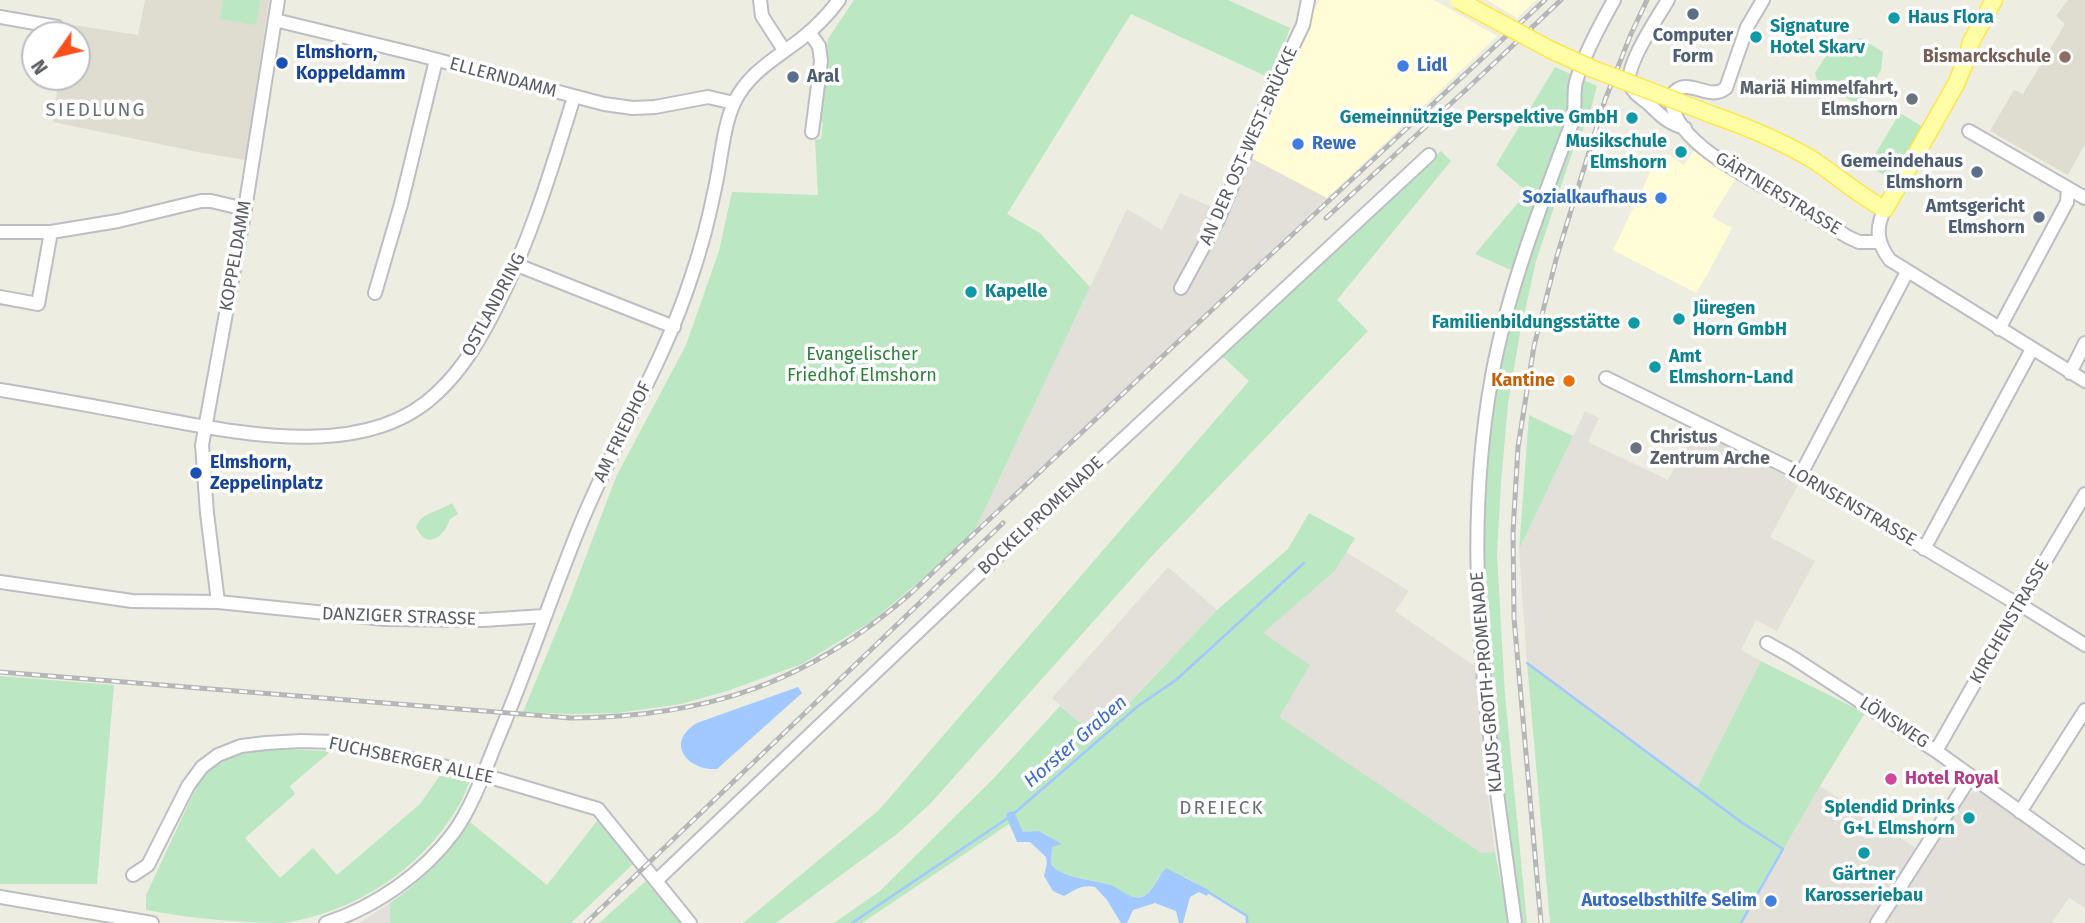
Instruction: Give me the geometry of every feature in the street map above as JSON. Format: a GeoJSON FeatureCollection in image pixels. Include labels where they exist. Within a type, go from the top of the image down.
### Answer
{"type":"FeatureCollection","features":[{"type":"Feature","properties":{"kind":"main road"},"geometry":{"type":"LineString","coordinates":[[1458,0],[1562,55],[1616,79],[1770,138],[1804,155],[1866,199],[1885,209],[1939,116],[1967,58],[1971,42],[1994,0]]}},
{"type":"Feature","properties":{"kind":"main road"},"geometry":{"type":"LineString","coordinates":[[1967,58],[1979,46],[2005,0]]}},
{"type":"Feature","properties":{"kind":"street","name":"KOPPELDAMM"},"geometry":{"type":"LineString","coordinates":[[218,602],[202,444],[245,209],[278,0]]}},
{"type":"Feature","properties":{"kind":"street"},"geometry":{"type":"LineString","coordinates":[[760,0],[762,16],[784,50]]}},
{"type":"Feature","properties":{"kind":"street","name":"AM FRIEDHOF"},"geometry":{"type":"LineString","coordinates":[[326,923],[368,905],[429,860],[453,832],[468,807],[508,714],[587,507],[674,327],[695,264],[734,103],[745,85],[771,59],[809,32],[839,0]]}},
{"type":"Feature","properties":{"kind":"street","name":"AN DER OST-WEST-BRÜCKE"},"geometry":{"type":"LineString","coordinates":[[1181,288],[1218,220],[1271,92],[1303,25],[1308,0]]}},
{"type":"Feature","properties":{"kind":"street","name":"KLAUS-GROTH-PROMENADE"},"geometry":{"type":"LineString","coordinates":[[1515,923],[1479,631],[1477,503],[1486,410],[1499,340],[1512,292],[1573,118],[1576,82],[1598,29],[1614,0]]}},
{"type":"Feature","properties":{"kind":"street","name":"GÄRTNERSTRASSE"},"geometry":{"type":"LineString","coordinates":[[1668,0],[1639,48],[1629,79],[1635,92],[1667,121],[1685,128],[1715,157],[1848,237],[1859,242],[1880,242]]}},
{"type":"Feature","properties":{"kind":"street"},"geometry":{"type":"LineString","coordinates":[[1685,128],[1671,104],[1674,91],[1688,87],[1713,94],[1720,92],[1729,82],[1744,35],[1763,0]]}},
{"type":"Feature","properties":{"kind":"street"},"geometry":{"type":"LineString","coordinates":[[0,17],[23,21]]}},
{"type":"Feature","properties":{"kind":"street","name":"ELLERNDAMM"},"geometry":{"type":"LineString","coordinates":[[275,20],[574,97],[633,108],[655,107],[708,97],[734,103]]}},
{"type":"Feature","properties":{"kind":"street"},"geometry":{"type":"LineString","coordinates":[[809,32],[819,46],[821,61],[812,132]]}},
{"type":"Feature","properties":{"kind":"street"},"geometry":{"type":"LineString","coordinates":[[375,293],[401,204],[436,60]]}},
{"type":"Feature","properties":{"kind":"street","name":"OSTLANDRING"},"geometry":{"type":"LineString","coordinates":[[0,390],[258,435],[312,438],[359,432],[405,416],[435,396],[458,371],[485,329],[517,265],[538,212],[574,97]]}},
{"type":"Feature","properties":{"kind":"street"},"geometry":{"type":"LineString","coordinates":[[1650,105],[1671,104]]}},
{"type":"Feature","properties":{"kind":"street"},"geometry":{"type":"LineString","coordinates":[[1969,131],[2085,198]]}},
{"type":"Feature","properties":{"kind":"street","name":"BOCKELPROMENADE"},"geometry":{"type":"LineString","coordinates":[[656,881],[1039,517],[1429,155]]}},
{"type":"Feature","properties":{"kind":"street"},"geometry":{"type":"LineString","coordinates":[[2000,329],[2067,202],[2068,188]]}},
{"type":"Feature","properties":{"kind":"street"},"geometry":{"type":"LineString","coordinates":[[0,232],[51,232],[118,221],[201,201],[245,209]]}},
{"type":"Feature","properties":{"kind":"street"},"geometry":{"type":"LineString","coordinates":[[1885,209],[1878,225],[1880,242],[1891,260],[2085,382]]}},
{"type":"Feature","properties":{"kind":"street"},"geometry":{"type":"LineString","coordinates":[[0,297],[38,304],[51,232]]}},
{"type":"Feature","properties":{"kind":"street"},"geometry":{"type":"LineString","coordinates":[[517,265],[674,327]]}},
{"type":"Feature","properties":{"kind":"street"},"geometry":{"type":"LineString","coordinates":[[1801,474],[1907,272]]}},
{"type":"Feature","properties":{"kind":"street"},"geometry":{"type":"LineString","coordinates":[[2070,373],[2085,343]]}},
{"type":"Feature","properties":{"kind":"street"},"geometry":{"type":"LineString","coordinates":[[1924,549],[2032,349]]}},
{"type":"Feature","properties":{"kind":"street","name":"LORNSENSTRASSE"},"geometry":{"type":"LineString","coordinates":[[1606,378],[1801,474],[2085,645]]}},
{"type":"Feature","properties":{"kind":"street","name":"KIRCHENSTRASSE"},"geometry":{"type":"LineString","coordinates":[[1936,751],[2085,494]]}},
{"type":"Feature","properties":{"kind":"street","name":"DANZIGER STRASSE"},"geometry":{"type":"LineString","coordinates":[[0,582],[132,601],[218,602],[385,619],[482,620],[544,616]]}},
{"type":"Feature","properties":{"kind":"street","name":"LÖNSWEG"},"geometry":{"type":"LineString","coordinates":[[1767,643],[1936,751],[2085,858]]}},
{"type":"Feature","properties":{"kind":"street"},"geometry":{"type":"LineString","coordinates":[[2020,812],[2085,710]]}},
{"type":"Feature","properties":{"kind":"street","name":"FUCHSBERGER ALLEE"},"geometry":{"type":"LineString","coordinates":[[134,875],[148,865],[188,786],[202,766],[218,755],[241,746],[301,741],[335,742],[483,775],[598,809],[690,923]]}},
{"type":"Feature","properties":{"kind":"street"},"geometry":{"type":"LineString","coordinates":[[1877,923],[1970,776]]}},
{"type":"Feature","properties":{"kind":"street"},"geometry":{"type":"LineString","coordinates":[[0,897],[152,923]]}},
{"type":"Feature","properties":{"kind":"shaded area"},"geometry":{"type":"Polygon","coordinates":[[[145,0],[269,0],[246,160],[53,122],[57,91],[91,91],[91,28],[138,35],[145,0]]]}},
{"type":"Feature","properties":{"kind":"shaded area"},"geometry":{"type":"Polygon","coordinates":[[[1319,0],[1434,0],[1497,36],[1327,198],[1249,157],[1319,0]]]}},
{"type":"Feature","properties":{"kind":"shaded area"},"geometry":{"type":"Polygon","coordinates":[[[1487,0],[1536,0],[1517,18],[1487,0]]]}},
{"type":"Feature","properties":{"kind":"shaded area","name":"Bismarckschule"},"geometry":{"type":"Polygon","coordinates":[[[2068,0],[2085,0],[2085,144],[2068,175],[1990,131],[2014,90],[2023,94],[2065,24],[2056,16],[2068,0]]]}},
{"type":"Feature","properties":{"kind":"shaded area"},"geometry":{"type":"Polygon","coordinates":[[[1694,150],[1736,178],[1712,217],[1732,228],[1696,293],[1613,250],[1658,156],[1668,154],[1684,165],[1694,150]]]}},
{"type":"Feature","properties":{"kind":"shaded area"},"geometry":{"type":"Polygon","coordinates":[[[1249,157],[1327,198],[974,532],[1127,209],[1162,230],[1180,193],[1225,213],[1249,157]]]}},
{"type":"Feature","properties":{"kind":"shaded area"},"geometry":{"type":"Polygon","coordinates":[[[1585,411],[1599,418],[1588,442],[1668,480],[1696,430],[1799,483],[1770,537],[1815,561],[1777,631],[1756,620],[1741,650],[1761,661],[1697,788],[1527,663],[1519,550],[1585,411]]]}},
{"type":"Feature","properties":{"kind":"shaded area"},"geometry":{"type":"Polygon","coordinates":[[[1346,552],[1409,591],[1395,611],[1476,667],[1483,758],[1495,852],[1481,854],[1278,717],[1262,633],[1335,571],[1346,552]]]}},
{"type":"Feature","properties":{"kind":"shaded area"},"geometry":{"type":"Polygon","coordinates":[[[1168,567],[1217,610],[1096,737],[1052,698],[1168,567]]]}},
{"type":"Feature","properties":{"kind":"shaded area"},"geometry":{"type":"Polygon","coordinates":[[[1820,786],[1916,848],[1868,923],[1741,923],[1820,786]]]}},
{"type":"Feature","properties":{"kind":"shaded area"},"geometry":{"type":"Polygon","coordinates":[[[1976,790],[2085,867],[2085,908],[2069,898],[2052,923],[1888,921],[1969,794],[1976,790]]]}},
{"type":"Feature","properties":{"kind":"shaded area"},"geometry":{"type":"Polygon","coordinates":[[[390,903],[390,923],[359,923],[390,903]]]}},
{"type":"Feature","properties":{"kind":"green space"},"geometry":{"type":"Polygon","coordinates":[[[223,0],[260,0],[256,25],[220,19],[223,0]]]}},
{"type":"Feature","properties":{"kind":"green space","name":"Evangelischer Friedhof Elmshorn"},"geometry":{"type":"Polygon","coordinates":[[[854,0],[1228,0],[1290,28],[1272,79],[1131,14],[1007,214],[1040,233],[1090,287],[974,532],[939,565],[872,621],[802,664],[727,691],[681,704],[617,713],[523,712],[616,477],[686,345],[719,251],[732,192],[818,195],[815,140],[821,139],[823,124],[819,116],[828,39],[854,0]]]}},
{"type":"Feature","properties":{"kind":"green space"},"geometry":{"type":"Polygon","coordinates":[[[1861,38],[1883,52],[1881,70],[1860,106],[1817,80],[1815,73],[1835,42],[1861,38]]]}},
{"type":"Feature","properties":{"kind":"green space"},"geometry":{"type":"Polygon","coordinates":[[[1555,67],[1597,86],[1588,120],[1575,144],[1536,261],[1508,404],[1497,554],[1505,695],[1527,923],[1521,923],[1491,692],[1483,553],[1485,485],[1492,417],[1501,361],[1522,275],[1475,254],[1527,192],[1496,165],[1555,67]]]}},
{"type":"Feature","properties":{"kind":"green space"},"geometry":{"type":"Polygon","coordinates":[[[1900,113],[1923,127],[1891,179],[1868,166],[1900,113]]]}},
{"type":"Feature","properties":{"kind":"green space"},"geometry":{"type":"Polygon","coordinates":[[[1441,151],[1451,161],[1337,300],[1368,331],[1151,557],[930,804],[897,834],[776,923],[743,923],[879,810],[1249,381],[1223,357],[1441,151]]]}},
{"type":"Feature","properties":{"kind":"green space"},"geometry":{"type":"Polygon","coordinates":[[[1529,415],[1573,436],[1519,550],[1529,415]]]}},
{"type":"Feature","properties":{"kind":"green space"},"geometry":{"type":"Polygon","coordinates":[[[452,503],[458,514],[450,519],[440,536],[430,540],[420,534],[416,527],[422,518],[452,503]]]}},
{"type":"Feature","properties":{"kind":"green space"},"geometry":{"type":"Polygon","coordinates":[[[1309,513],[1355,538],[1335,571],[1263,633],[1310,665],[1279,717],[1481,853],[1495,852],[1509,923],[1247,923],[1246,916],[1185,877],[1160,875],[1148,893],[1136,897],[1109,885],[1066,874],[1051,865],[1052,847],[1049,836],[1039,831],[1013,832],[1009,824],[862,923],[834,923],[880,891],[994,778],[1060,706],[1097,737],[1217,610],[1288,549],[1309,513]]]}},
{"type":"Feature","properties":{"kind":"green space"},"geometry":{"type":"Polygon","coordinates":[[[1761,661],[1865,713],[1741,923],[1550,923],[1527,663],[1697,788],[1761,661]]]}},
{"type":"Feature","properties":{"kind":"green space"},"geometry":{"type":"Polygon","coordinates":[[[0,676],[114,685],[97,884],[0,884],[0,676]]]}},
{"type":"Feature","properties":{"kind":"green space"},"geometry":{"type":"Polygon","coordinates":[[[267,749],[331,751],[290,786],[295,794],[245,838],[280,878],[313,848],[337,875],[420,804],[441,774],[470,781],[456,810],[424,852],[382,885],[335,910],[283,923],[214,920],[146,910],[146,895],[206,772],[243,753],[267,749]]]}},
{"type":"Feature","properties":{"kind":"green space"},"geometry":{"type":"Polygon","coordinates":[[[601,816],[635,862],[571,923],[390,923],[390,903],[434,866],[470,822],[547,885],[601,816]]]}},
{"type":"Feature","properties":{"kind":"green space"},"geometry":{"type":"Polygon","coordinates":[[[646,881],[680,923],[599,923],[646,881]]]}},
{"type":"Feature","properties":{"kind":"water"},"geometry":{"type":"Polygon","coordinates":[[[798,687],[802,693],[717,769],[697,765],[689,761],[684,754],[682,739],[697,723],[798,687]]]}},
{"type":"Feature","properties":{"kind":"water"},"geometry":{"type":"Polygon","coordinates":[[[1039,831],[1062,844],[1052,847],[1051,865],[1066,874],[1142,897],[1149,892],[1166,868],[1209,890],[1207,896],[1199,892],[1190,897],[1183,923],[1179,923],[1176,911],[1155,903],[1133,910],[1127,923],[1121,923],[1107,900],[1095,887],[1082,887],[1064,896],[1053,891],[1044,876],[1046,857],[1030,842],[1017,842],[1013,832],[1039,831]]]}},
{"type":"Feature","properties":{"kind":"waterway","name":"Horster Graben"},"geometry":{"type":"LineString","coordinates":[[852,923],[1011,816],[1138,706],[1176,680],[1304,563]]}},
{"type":"Feature","properties":{"kind":"waterway"},"geometry":{"type":"LineString","coordinates":[[1527,663],[1741,822],[1783,849],[1741,923]]}},
{"type":"Feature","properties":{"kind":"waterway"},"geometry":{"type":"LineString","coordinates":[[1011,816],[1018,832]]}},
{"type":"Feature","properties":{"kind":"waterway"},"geometry":{"type":"LineString","coordinates":[[1208,892],[1247,916],[1247,923]]}},
{"type":"Feature","properties":{"kind":"railway"},"geometry":{"type":"LineString","coordinates":[[0,672],[571,718],[667,711],[711,702],[794,672],[834,650],[911,593],[1545,0]]}},
{"type":"Feature","properties":{"kind":"railway"},"geometry":{"type":"LineString","coordinates":[[1326,218],[1561,0]]}},
{"type":"Feature","properties":{"kind":"railway"},"geometry":{"type":"LineString","coordinates":[[1541,923],[1514,618],[1513,532],[1518,447],[1534,346],[1557,256],[1605,100],[1647,0]]}},
{"type":"Feature","properties":{"kind":"railway"},"geometry":{"type":"LineString","coordinates":[[586,923],[1003,523]]}},
{"type":"Feature","properties":{"kind":"place","name":"Computer Form"},"geometry":{"type":"Point","coordinates":[1693,14]}},
{"type":"Feature","properties":{"kind":"place","name":"Haus Flora"},"geometry":{"type":"Point","coordinates":[1894,18]}},
{"type":"Feature","properties":{"kind":"place","name":"Signature Hotel Skarv"},"geometry":{"type":"Point","coordinates":[1756,37]}},
{"type":"Feature","properties":{"kind":"place","name":"Bismarckschule"},"geometry":{"type":"Point","coordinates":[2065,57]}},
{"type":"Feature","properties":{"kind":"place","name":"Elmshorn, Koppeldamm"},"geometry":{"type":"Point","coordinates":[282,63]}},
{"type":"Feature","properties":{"kind":"place","name":"Lidl"},"geometry":{"type":"Point","coordinates":[1403,66]}},
{"type":"Feature","properties":{"kind":"place","name":"Aral"},"geometry":{"type":"Point","coordinates":[793,77]}},
{"type":"Feature","properties":{"kind":"place","name":"Mariä Himmelfahrt, Elmshorn"},"geometry":{"type":"Point","coordinates":[1912,99]}},
{"type":"Feature","properties":{"kind":"place","name":"Gemeinnützige Perspektive GmbH"},"geometry":{"type":"Point","coordinates":[1632,118]}},
{"type":"Feature","properties":{"kind":"place","name":"Rewe"},"geometry":{"type":"Point","coordinates":[1298,144]}},
{"type":"Feature","properties":{"kind":"place","name":"Musikschule Elmshorn"},"geometry":{"type":"Point","coordinates":[1681,152]}},
{"type":"Feature","properties":{"kind":"place","name":"Gemeindehaus Elmshorn"},"geometry":{"type":"Point","coordinates":[1977,172]}},
{"type":"Feature","properties":{"kind":"place","name":"Sozialkaufhaus"},"geometry":{"type":"Point","coordinates":[1661,198]}},
{"type":"Feature","properties":{"kind":"place","name":"Amtsgericht Elmshorn"},"geometry":{"type":"Point","coordinates":[2039,217]}},
{"type":"Feature","properties":{"kind":"place","name":"Kapelle"},"geometry":{"type":"Point","coordinates":[971,292]}},
{"type":"Feature","properties":{"kind":"place","name":"Jüregen Horn GmbH"},"geometry":{"type":"Point","coordinates":[1679,319]}},
{"type":"Feature","properties":{"kind":"place","name":"Familienbildungsstätte"},"geometry":{"type":"Point","coordinates":[1634,323]}},
{"type":"Feature","properties":{"kind":"place","name":"Amt Elmshorn-Land"},"geometry":{"type":"Point","coordinates":[1655,367]}},
{"type":"Feature","properties":{"kind":"place","name":"Kantine"},"geometry":{"type":"Point","coordinates":[1569,381]}},
{"type":"Feature","properties":{"kind":"place","name":"Christus Zentrum Arche"},"geometry":{"type":"Point","coordinates":[1636,448]}},
{"type":"Feature","properties":{"kind":"place","name":"Elmshorn, Zeppelinplatz"},"geometry":{"type":"Point","coordinates":[196,473]}},
{"type":"Feature","properties":{"kind":"place","name":"Hotel Royal"},"geometry":{"type":"Point","coordinates":[1891,779]}},
{"type":"Feature","properties":{"kind":"place","name":"Splendid Drinks G+L Elmshorn"},"geometry":{"type":"Point","coordinates":[1969,818]}},
{"type":"Feature","properties":{"kind":"place","name":"Gärtner Karosseriebau"},"geometry":{"type":"Point","coordinates":[1864,853]}},
{"type":"Feature","properties":{"kind":"place","name":"Autoselbsthilfe Selim"},"geometry":{"type":"Point","coordinates":[1771,901]}},
{"type":"Feature","properties":{"kind":"district","name":"SIEDLUNG"},"geometry":{"type":"Point","coordinates":[96,111]}},
{"type":"Feature","properties":{"kind":"district","name":"DREIECK"},"geometry":{"type":"Point","coordinates":[1222,809]}}]}
